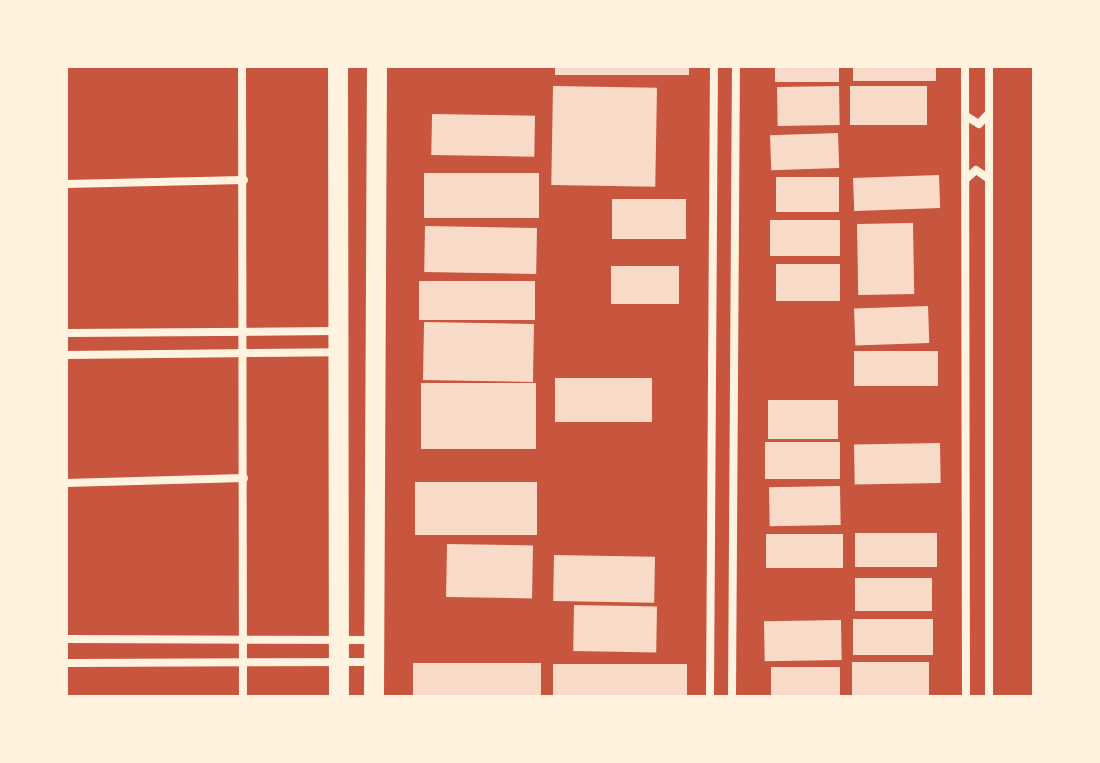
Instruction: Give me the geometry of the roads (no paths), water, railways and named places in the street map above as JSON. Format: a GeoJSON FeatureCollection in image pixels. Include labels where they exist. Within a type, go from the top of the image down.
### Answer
{"type":"FeatureCollection","features":[{"type":"Feature","properties":{"kind":"main road"},"geometry":{"type":"LineString","coordinates":[[338,66],[336,331],[339,697]]}},
{"type":"Feature","properties":{"kind":"main road"},"geometry":{"type":"LineString","coordinates":[[374,697],[377,66]]}},
{"type":"Feature","properties":{"kind":"street"},"geometry":{"type":"LineString","coordinates":[[242,66],[247,332],[243,697]]}},
{"type":"Feature","properties":{"kind":"street"},"geometry":{"type":"LineString","coordinates":[[710,697],[714,66]]}},
{"type":"Feature","properties":{"kind":"street"},"geometry":{"type":"LineString","coordinates":[[732,697],[736,66]]}},
{"type":"Feature","properties":{"kind":"street"},"geometry":{"type":"LineString","coordinates":[[965,66],[966,697]]}},
{"type":"Feature","properties":{"kind":"street"},"geometry":{"type":"LineString","coordinates":[[989,66],[989,697]]}},
{"type":"Feature","properties":{"kind":"street"},"geometry":{"type":"LineString","coordinates":[[965,114],[979,124],[989,114]]}},
{"type":"Feature","properties":{"kind":"street"},"geometry":{"type":"LineString","coordinates":[[965,184],[976,170],[989,178]]}},
{"type":"Feature","properties":{"kind":"street"},"geometry":{"type":"LineString","coordinates":[[66,184],[244,180]]}},
{"type":"Feature","properties":{"kind":"street"},"geometry":{"type":"LineString","coordinates":[[66,333],[336,331]]}},
{"type":"Feature","properties":{"kind":"street"},"geometry":{"type":"LineString","coordinates":[[66,355],[337,352]]}},
{"type":"Feature","properties":{"kind":"street"},"geometry":{"type":"LineString","coordinates":[[66,483],[244,478]]}},
{"type":"Feature","properties":{"kind":"street"},"geometry":{"type":"LineString","coordinates":[[66,639],[374,640]]}},
{"type":"Feature","properties":{"kind":"street"},"geometry":{"type":"LineString","coordinates":[[66,663],[374,662]]}}]}
